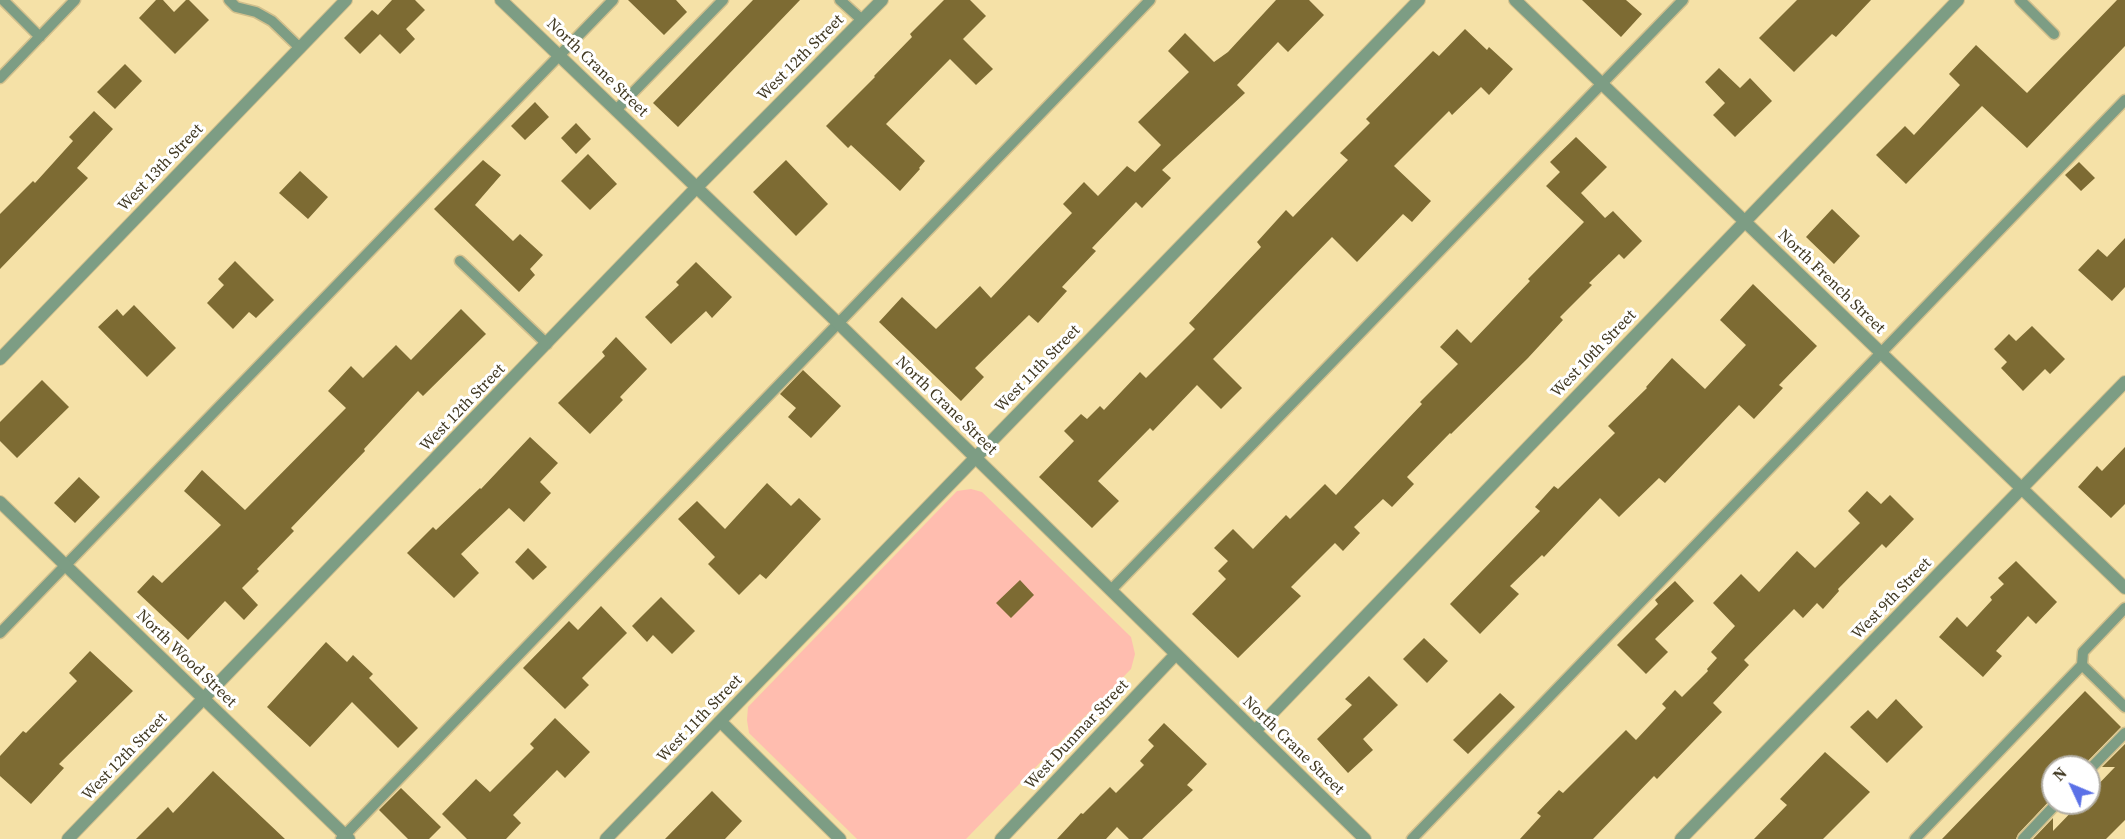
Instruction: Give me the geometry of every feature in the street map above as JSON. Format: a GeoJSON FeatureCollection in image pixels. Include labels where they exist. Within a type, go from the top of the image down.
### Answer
{"type":"FeatureCollection","features":[{"type":"Feature","properties":{"kind":"street","name":"West 13th Street"},"geometry":{"type":"LineString","coordinates":[[0,359],[346,0]]}},
{"type":"Feature","properties":{"kind":"street","name":"North Crane Street"},"geometry":{"type":"LineString","coordinates":[[501,0],[838,323],[1365,839]]}},
{"type":"Feature","properties":{"kind":"street","name":"West 12th Street"},"geometry":{"type":"LineString","coordinates":[[68,839],[205,700],[696,188],[882,0]]}},
{"type":"Feature","properties":{"kind":"street","name":"West 11th Street"},"geometry":{"type":"LineString","coordinates":[[606,839],[1419,0]]}},
{"type":"Feature","properties":{"kind":"street","name":"North French Street"},"geometry":{"type":"LineString","coordinates":[[1515,0],[2125,588]]}},
{"type":"Feature","properties":{"kind":"street","name":"West 10th Street"},"geometry":{"type":"LineString","coordinates":[[1255,731],[1958,0]]}},
{"type":"Feature","properties":{"kind":"street","name":"West 9th Street"},"geometry":{"type":"LineString","coordinates":[[1682,839],[2125,382]]}},
{"type":"Feature","properties":{"kind":"street","name":"North Wood Street"},"geometry":{"type":"LineString","coordinates":[[0,502],[345,838]]}},
{"type":"Feature","properties":{"kind":"street","name":"West Dunmar Street"},"geometry":{"type":"LineString","coordinates":[[1001,839],[1176,654]]}},
{"type":"Feature","properties":{"kind":"street"},"geometry":{"type":"LineString","coordinates":[[721,722],[840,839]]}},
{"type":"Feature","properties":{"kind":"lane"},"geometry":{"type":"LineString","coordinates":[[3,0],[40,37]]}},
{"type":"Feature","properties":{"kind":"lane"},"geometry":{"type":"LineString","coordinates":[[0,78],[75,0]]}},
{"type":"Feature","properties":{"kind":"lane"},"geometry":{"type":"LineString","coordinates":[[229,0],[236,8],[256,12],[272,21],[300,48]]}},
{"type":"Feature","properties":{"kind":"lane"},"geometry":{"type":"LineString","coordinates":[[0,633],[613,0]]}},
{"type":"Feature","properties":{"kind":"lane"},"geometry":{"type":"LineString","coordinates":[[616,110],[723,0]]}},
{"type":"Feature","properties":{"kind":"lane"},"geometry":{"type":"LineString","coordinates":[[840,0],[862,21]]}},
{"type":"Feature","properties":{"kind":"lane"},"geometry":{"type":"LineString","coordinates":[[345,838],[1150,0]]}},
{"type":"Feature","properties":{"kind":"lane"},"geometry":{"type":"LineString","coordinates":[[1110,590],[1683,0]]}},
{"type":"Feature","properties":{"kind":"lane"},"geometry":{"type":"LineString","coordinates":[[2020,0],[2054,34]]}},
{"type":"Feature","properties":{"kind":"lane"},"geometry":{"type":"LineString","coordinates":[[1412,839],[2125,100]]}},
{"type":"Feature","properties":{"kind":"lane"},"geometry":{"type":"LineString","coordinates":[[460,261],[547,344]]}},
{"type":"Feature","properties":{"kind":"lane"},"geometry":{"type":"LineString","coordinates":[[1915,839],[2082,665],[2083,652],[2125,608]]}},
{"type":"Feature","properties":{"kind":"lane"},"geometry":{"type":"LineString","coordinates":[[2082,665],[2125,707]]}},
{"type":"Feature","properties":{"kind":"lane"},"geometry":{"type":"LineString","coordinates":[[2101,758],[2125,733]]}},
{"type":"Feature","properties":{"kind":"lane"},"geometry":{"type":"LineString","coordinates":[[2023,839],[2046,815]]}},
{"type":"Feature","properties":{"kind":"shaded area"},"geometry":{"type":"Polygon","coordinates":[[[971,489],[982,492],[1131,637],[1135,654],[1131,669],[966,839],[857,839],[749,733],[748,707],[957,491],[971,489]]]}},
{"type":"Feature","properties":{"kind":"building"},"geometry":{"type":"Polygon","coordinates":[[[156,0],[163,0],[174,12],[186,0],[189,0],[209,20],[175,54],[139,18],[156,0]]]}},
{"type":"Feature","properties":{"kind":"building"},"geometry":{"type":"Polygon","coordinates":[[[392,0],[415,0],[425,10],[406,29],[415,39],[400,54],[380,34],[360,54],[344,38],[372,10],[378,15],[392,0]]]}},
{"type":"Feature","properties":{"kind":"building"},"geometry":{"type":"Polygon","coordinates":[[[628,0],[676,0],[687,12],[664,35],[628,0]]]}},
{"type":"Feature","properties":{"kind":"building"},"geometry":{"type":"Polygon","coordinates":[[[753,0],[800,0],[678,127],[653,103],[753,0]]]}},
{"type":"Feature","properties":{"kind":"building"},"geometry":{"type":"Polygon","coordinates":[[[944,0],[970,0],[986,16],[963,39],[993,69],[976,85],[950,59],[886,124],[925,161],[900,191],[851,145],[848,148],[826,126],[875,77],[912,37],[910,34],[944,0]]]}},
{"type":"Feature","properties":{"kind":"building"},"geometry":{"type":"Polygon","coordinates":[[[1276,0],[1309,0],[1324,15],[1288,52],[1278,42],[1237,85],[1245,93],[1162,170],[1171,178],[1142,208],[1136,202],[1092,248],[1096,251],[1062,287],[1067,291],[1038,323],[1029,315],[975,368],[984,377],[961,401],[879,322],[902,297],[936,329],[980,286],[991,298],[1072,213],[1063,204],[1084,182],[1098,196],[1127,166],[1135,172],[1161,145],[1138,122],[1189,72],[1168,51],[1185,33],[1214,62],[1228,52],[1276,0]]]}},
{"type":"Feature","properties":{"kind":"building"},"geometry":{"type":"Polygon","coordinates":[[[1582,0],[1626,0],[1642,14],[1621,37],[1582,0]]]}},
{"type":"Feature","properties":{"kind":"building"},"geometry":{"type":"Polygon","coordinates":[[[1797,0],[1871,0],[1836,37],[1832,34],[1794,72],[1759,38],[1797,0]]]}},
{"type":"Feature","properties":{"kind":"building"},"geometry":{"type":"Polygon","coordinates":[[[2117,0],[2125,0],[2125,46],[2027,148],[1982,106],[1906,184],[1876,155],[1905,126],[1914,135],[1960,85],[1949,74],[1976,45],[2027,93],[2117,0]]]}},
{"type":"Feature","properties":{"kind":"building"},"geometry":{"type":"Polygon","coordinates":[[[1465,29],[1487,50],[1489,47],[1513,69],[1489,95],[1481,87],[1452,115],[1449,111],[1394,166],[1431,201],[1412,222],[1403,214],[1357,262],[1332,237],[1213,359],[1242,388],[1221,409],[1197,385],[1153,431],[1150,428],[1098,481],[1119,501],[1092,528],[1039,477],[1074,441],[1064,431],[1081,414],[1087,419],[1100,406],[1104,410],[1140,372],[1146,378],[1195,329],[1189,323],[1261,247],[1257,242],[1286,210],[1293,217],[1348,160],[1340,153],[1370,123],[1366,119],[1433,51],[1439,56],[1465,29]]]}},
{"type":"Feature","properties":{"kind":"building"},"geometry":{"type":"Polygon","coordinates":[[[125,64],[142,81],[115,109],[97,92],[125,64]]]}},
{"type":"Feature","properties":{"kind":"building"},"geometry":{"type":"Polygon","coordinates":[[[1719,68],[1740,88],[1750,78],[1772,101],[1735,137],[1713,115],[1725,103],[1705,82],[1719,68]]]}},
{"type":"Feature","properties":{"kind":"building"},"geometry":{"type":"Polygon","coordinates":[[[535,102],[549,117],[525,140],[511,126],[535,102]]]}},
{"type":"Feature","properties":{"kind":"building"},"geometry":{"type":"Polygon","coordinates":[[[94,111],[113,129],[77,168],[88,178],[0,269],[0,214],[33,181],[35,183],[73,141],[69,137],[94,111]]]}},
{"type":"Feature","properties":{"kind":"building"},"geometry":{"type":"Polygon","coordinates":[[[576,123],[591,139],[576,154],[561,138],[576,123]]]}},
{"type":"Feature","properties":{"kind":"building"},"geometry":{"type":"Polygon","coordinates":[[[1576,137],[1607,167],[1581,193],[1605,218],[1613,211],[1642,241],[1624,259],[1619,254],[1589,283],[1592,285],[1560,317],[1563,320],[1528,358],[1407,477],[1414,484],[1392,507],[1383,499],[1354,527],[1360,533],[1343,551],[1335,543],[1291,587],[1301,596],[1238,658],[1192,614],[1226,579],[1218,571],[1228,561],[1214,548],[1233,529],[1253,549],[1286,515],[1290,519],[1325,484],[1336,495],[1422,404],[1420,402],[1458,364],[1440,347],[1457,329],[1471,343],[1530,281],[1528,279],[1584,222],[1546,186],[1560,172],[1550,162],[1576,137]]]}},
{"type":"Feature","properties":{"kind":"building"},"geometry":{"type":"Polygon","coordinates":[[[588,154],[617,184],[590,210],[561,181],[588,154]]]}},
{"type":"Feature","properties":{"kind":"building"},"geometry":{"type":"Polygon","coordinates":[[[483,160],[501,175],[475,205],[513,241],[520,234],[543,255],[530,269],[535,275],[519,292],[434,209],[483,160]]]}},
{"type":"Feature","properties":{"kind":"building"},"geometry":{"type":"Polygon","coordinates":[[[786,160],[828,204],[796,236],[753,192],[786,160]]]}},
{"type":"Feature","properties":{"kind":"building"},"geometry":{"type":"Polygon","coordinates":[[[2079,162],[2095,178],[2081,191],[2065,175],[2079,162]]]}},
{"type":"Feature","properties":{"kind":"building"},"geometry":{"type":"Polygon","coordinates":[[[300,171],[328,197],[308,219],[279,193],[300,171]]]}},
{"type":"Feature","properties":{"kind":"building"},"geometry":{"type":"Polygon","coordinates":[[[1832,209],[1860,236],[1834,264],[1806,237],[1832,209]]]}},
{"type":"Feature","properties":{"kind":"building"},"geometry":{"type":"Polygon","coordinates":[[[2125,238],[2125,287],[2112,301],[2078,270],[2098,249],[2107,257],[2125,238]]]}},
{"type":"Feature","properties":{"kind":"building"},"geometry":{"type":"Polygon","coordinates":[[[235,261],[274,300],[256,318],[249,312],[233,329],[207,303],[224,285],[218,279],[235,261]]]}},
{"type":"Feature","properties":{"kind":"building"},"geometry":{"type":"Polygon","coordinates":[[[696,262],[732,297],[712,318],[706,311],[671,344],[645,317],[679,285],[676,282],[696,262]]]}},
{"type":"Feature","properties":{"kind":"building"},"geometry":{"type":"Polygon","coordinates":[[[1753,284],[1817,346],[1779,385],[1783,388],[1754,419],[1739,405],[1665,483],[1659,478],[1619,517],[1600,498],[1544,557],[1542,555],[1510,586],[1519,594],[1480,634],[1450,604],[1540,511],[1535,507],[1554,486],[1558,489],[1615,433],[1608,426],[1647,388],[1672,358],[1705,389],[1746,345],[1720,320],[1753,284]]]}},
{"type":"Feature","properties":{"kind":"building"},"geometry":{"type":"Polygon","coordinates":[[[134,305],[176,348],[147,377],[98,327],[117,309],[123,316],[134,305]]]}},
{"type":"Feature","properties":{"kind":"building"},"geometry":{"type":"Polygon","coordinates":[[[461,309],[486,334],[423,396],[418,391],[364,449],[365,451],[291,528],[294,531],[242,588],[258,605],[244,620],[225,601],[188,640],[137,592],[153,575],[162,583],[221,525],[184,491],[202,470],[245,510],[346,408],[328,391],[351,366],[363,378],[396,345],[411,360],[461,309]]]}},
{"type":"Feature","properties":{"kind":"building"},"geometry":{"type":"Polygon","coordinates":[[[2032,326],[2065,359],[2050,374],[2045,369],[2023,391],[2001,368],[2007,362],[1994,349],[2009,334],[2016,341],[2032,326]]]}},
{"type":"Feature","properties":{"kind":"building"},"geometry":{"type":"Polygon","coordinates":[[[616,337],[647,369],[620,397],[623,400],[590,434],[558,403],[605,356],[602,352],[616,337]]]}},
{"type":"Feature","properties":{"kind":"building"},"geometry":{"type":"Polygon","coordinates":[[[803,370],[841,406],[811,438],[788,417],[796,408],[780,394],[803,370]]]}},
{"type":"Feature","properties":{"kind":"building"},"geometry":{"type":"Polygon","coordinates":[[[42,380],[69,407],[17,458],[0,441],[0,422],[42,380]]]}},
{"type":"Feature","properties":{"kind":"building"},"geometry":{"type":"Polygon","coordinates":[[[530,437],[558,463],[540,482],[551,493],[524,522],[509,508],[461,554],[479,573],[454,598],[407,553],[433,527],[436,530],[481,489],[530,437]]]}},
{"type":"Feature","properties":{"kind":"building"},"geometry":{"type":"Polygon","coordinates":[[[2125,447],[2125,504],[2111,518],[2078,487],[2097,466],[2102,471],[2125,447]]]}},
{"type":"Feature","properties":{"kind":"building"},"geometry":{"type":"Polygon","coordinates":[[[79,477],[100,497],[75,523],[54,503],[79,477]]]}},
{"type":"Feature","properties":{"kind":"building"},"geometry":{"type":"Polygon","coordinates":[[[767,483],[791,506],[799,498],[821,519],[766,579],[760,574],[739,595],[708,564],[715,557],[678,519],[697,501],[725,529],[767,483]]]}},
{"type":"Feature","properties":{"kind":"building"},"geometry":{"type":"Polygon","coordinates":[[[1867,491],[1881,504],[1890,495],[1914,519],[1886,548],[1882,544],[1838,589],[1839,591],[1823,609],[1817,603],[1803,618],[1794,609],[1744,660],[1749,665],[1713,703],[1722,712],[1657,779],[1654,776],[1593,839],[1520,839],[1541,816],[1537,813],[1559,790],[1563,793],[1626,730],[1636,740],[1666,708],[1662,704],[1675,690],[1682,697],[1708,671],[1707,669],[1717,658],[1711,652],[1735,626],[1713,603],[1741,574],[1759,592],[1797,551],[1815,568],[1860,523],[1848,511],[1867,491]]]}},
{"type":"Feature","properties":{"kind":"building"},"geometry":{"type":"Polygon","coordinates":[[[528,548],[547,567],[533,580],[515,562],[528,548]]]}},
{"type":"Feature","properties":{"kind":"building"},"geometry":{"type":"Polygon","coordinates":[[[2016,561],[2057,602],[2036,624],[2028,616],[1996,651],[2002,656],[1983,677],[1939,637],[1957,617],[1967,627],[1992,600],[1990,597],[2004,584],[1998,578],[2016,561]]]}},
{"type":"Feature","properties":{"kind":"building"},"geometry":{"type":"Polygon","coordinates":[[[1020,580],[1034,595],[1011,618],[996,603],[1020,580]]]}},
{"type":"Feature","properties":{"kind":"building"},"geometry":{"type":"Polygon","coordinates":[[[1675,581],[1694,601],[1655,639],[1668,652],[1646,674],[1617,645],[1658,604],[1655,600],[1675,581]]]}},
{"type":"Feature","properties":{"kind":"building"},"geometry":{"type":"Polygon","coordinates":[[[661,597],[695,631],[672,654],[653,635],[647,642],[632,626],[661,597]]]}},
{"type":"Feature","properties":{"kind":"building"},"geometry":{"type":"Polygon","coordinates":[[[601,606],[627,633],[582,678],[589,685],[565,709],[523,668],[569,621],[578,630],[601,606]]]}},
{"type":"Feature","properties":{"kind":"building"},"geometry":{"type":"Polygon","coordinates":[[[1424,638],[1448,661],[1427,683],[1403,659],[1424,638]]]}},
{"type":"Feature","properties":{"kind":"building"},"geometry":{"type":"Polygon","coordinates":[[[326,642],[347,662],[353,655],[373,674],[369,678],[418,728],[398,748],[352,702],[310,747],[267,707],[326,642]]]}},
{"type":"Feature","properties":{"kind":"building"},"geometry":{"type":"Polygon","coordinates":[[[90,651],[133,691],[59,764],[64,768],[31,804],[0,776],[0,756],[23,731],[26,733],[77,681],[69,673],[90,651]]]}},
{"type":"Feature","properties":{"kind":"building"},"geometry":{"type":"Polygon","coordinates":[[[1369,676],[1398,705],[1363,739],[1373,750],[1348,773],[1317,739],[1352,705],[1345,699],[1369,676]]]}},
{"type":"Feature","properties":{"kind":"building"},"geometry":{"type":"Polygon","coordinates":[[[2085,691],[2121,727],[2094,755],[2041,755],[2041,810],[2016,839],[1942,839],[2085,691]]]}},
{"type":"Feature","properties":{"kind":"building"},"geometry":{"type":"Polygon","coordinates":[[[1500,693],[1515,707],[1468,754],[1453,740],[1500,693]]]}},
{"type":"Feature","properties":{"kind":"building"},"geometry":{"type":"Polygon","coordinates":[[[1896,699],[1923,727],[1887,763],[1850,727],[1868,710],[1877,719],[1896,699]]]}},
{"type":"Feature","properties":{"kind":"building"},"geometry":{"type":"Polygon","coordinates":[[[555,718],[590,752],[565,778],[557,770],[513,815],[521,823],[506,839],[467,839],[442,814],[476,779],[490,792],[534,748],[530,744],[555,718]]]}},
{"type":"Feature","properties":{"kind":"building"},"geometry":{"type":"Polygon","coordinates":[[[1164,723],[1207,764],[1187,785],[1193,790],[1142,839],[1129,839],[1117,827],[1106,839],[1057,839],[1110,787],[1116,793],[1144,765],[1140,761],[1154,746],[1148,740],[1164,723]]]}},
{"type":"Feature","properties":{"kind":"building"},"geometry":{"type":"Polygon","coordinates":[[[2125,744],[2125,820],[2106,839],[2033,839],[2053,818],[2053,831],[2068,815],[2101,815],[2101,782],[2115,767],[2102,767],[2125,744]]]}},
{"type":"Feature","properties":{"kind":"building"},"geometry":{"type":"Polygon","coordinates":[[[1825,752],[1870,792],[1823,839],[1754,839],[1787,805],[1780,799],[1825,752]]]}},
{"type":"Feature","properties":{"kind":"building"},"geometry":{"type":"Polygon","coordinates":[[[213,771],[285,839],[136,839],[168,807],[173,813],[213,771]]]}},
{"type":"Feature","properties":{"kind":"building"},"geometry":{"type":"Polygon","coordinates":[[[401,788],[441,827],[429,839],[408,839],[379,810],[401,788]]]}},
{"type":"Feature","properties":{"kind":"building"},"geometry":{"type":"Polygon","coordinates":[[[712,791],[742,821],[725,839],[665,839],[712,791]]]}}]}
